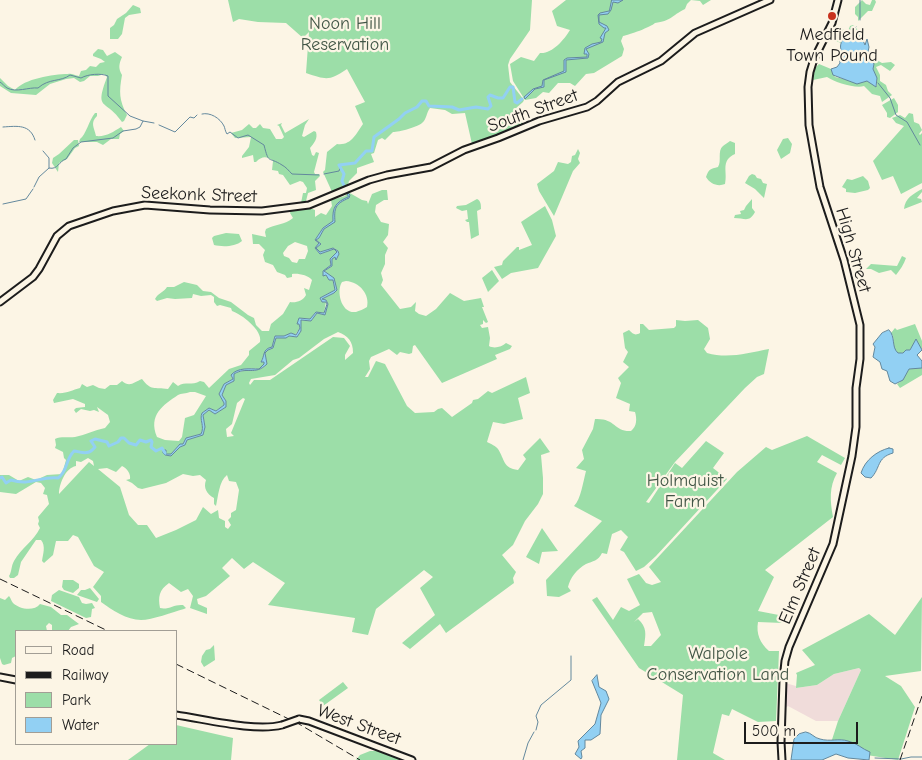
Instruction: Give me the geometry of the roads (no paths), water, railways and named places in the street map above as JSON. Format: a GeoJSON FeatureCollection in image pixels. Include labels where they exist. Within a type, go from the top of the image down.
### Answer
{"type":"FeatureCollection","features":[{"type":"Feature","properties":{"kind":"main road","name":"South Street"},"geometry":{"type":"LineString","coordinates":[[316,203],[382,176],[430,167],[464,150],[539,121],[587,107],[597,101],[618,82],[661,61],[695,33],[770,0]]}},
{"type":"Feature","properties":{"kind":"main road","name":"High Street"},"geometry":{"type":"LineString","coordinates":[[838,0],[831,26],[812,63],[808,95],[810,140],[819,184],[844,260],[860,327],[855,434],[840,512]]}},
{"type":"Feature","properties":{"kind":"main road","name":"Seekonk Street"},"geometry":{"type":"LineString","coordinates":[[0,302],[33,277],[61,231],[94,216],[145,205],[210,210],[262,211],[316,203]]}},
{"type":"Feature","properties":{"kind":"main road","name":"Elm Street"},"geometry":{"type":"LineString","coordinates":[[782,760],[785,662],[789,647],[833,544],[840,512]]}},
{"type":"Feature","properties":{"kind":"main road"},"geometry":{"type":"LineString","coordinates":[[0,677],[15,680]]}},
{"type":"Feature","properties":{"kind":"main road","name":"West Street"},"geometry":{"type":"LineString","coordinates":[[178,715],[251,726],[271,726],[300,720],[309,721],[412,760]]}},
{"type":"Feature","properties":{"kind":"water"},"geometry":{"type":"Polygon","coordinates":[[[612,0],[623,0],[618,3],[613,2],[608,14],[599,15],[599,22],[607,26],[609,30],[605,33],[603,42],[586,49],[589,54],[588,58],[566,60],[566,72],[544,80],[544,87],[535,89],[525,99],[524,97],[533,89],[542,86],[543,80],[564,71],[564,60],[567,58],[587,57],[587,54],[584,54],[585,48],[601,42],[602,39],[600,38],[606,28],[599,24],[598,15],[609,11],[612,0]]]}},
{"type":"Feature","properties":{"kind":"water"},"geometry":{"type":"Polygon","coordinates":[[[845,34],[861,36],[865,45],[867,39],[869,47],[867,57],[874,64],[873,69],[877,78],[876,87],[867,81],[857,84],[833,75],[831,69],[837,67],[840,63],[841,45],[845,34]]]}},
{"type":"Feature","properties":{"kind":"water"},"geometry":{"type":"Polygon","coordinates":[[[347,192],[350,195],[349,198],[336,207],[335,222],[324,229],[316,240],[321,244],[316,248],[320,252],[333,248],[338,251],[339,254],[336,260],[335,257],[332,259],[332,266],[324,271],[334,278],[337,290],[322,299],[326,300],[328,304],[325,315],[317,313],[311,321],[301,320],[301,331],[297,337],[276,338],[273,348],[265,353],[267,364],[263,368],[259,370],[243,371],[234,374],[234,381],[226,385],[222,395],[226,401],[226,407],[215,414],[209,410],[203,415],[205,427],[203,435],[187,440],[185,445],[180,447],[171,456],[165,455],[163,450],[166,450],[166,454],[171,454],[180,444],[183,444],[186,438],[201,434],[202,413],[209,408],[216,411],[224,405],[219,394],[224,384],[233,379],[231,375],[234,372],[244,369],[259,369],[264,364],[264,362],[261,362],[264,353],[267,349],[272,347],[275,336],[284,336],[291,333],[296,335],[300,328],[299,324],[297,324],[299,318],[310,319],[316,312],[324,313],[327,304],[322,302],[320,298],[335,290],[333,280],[329,280],[326,275],[323,276],[323,271],[331,265],[330,259],[337,252],[334,249],[320,254],[315,248],[319,243],[315,240],[323,228],[333,221],[334,209],[340,201],[348,197],[347,192]]]}},
{"type":"Feature","properties":{"kind":"water"},"geometry":{"type":"Polygon","coordinates":[[[889,330],[898,353],[910,350],[916,339],[922,350],[917,355],[922,361],[922,368],[909,369],[903,380],[895,384],[890,381],[887,371],[882,369],[880,362],[873,357],[875,347],[873,344],[882,333],[889,330]]]}},
{"type":"Feature","properties":{"kind":"water"},"geometry":{"type":"Polygon","coordinates":[[[889,448],[893,449],[893,453],[881,460],[871,478],[865,477],[861,473],[868,460],[880,451],[889,448]]]}},
{"type":"Feature","properties":{"kind":"water"},"geometry":{"type":"Polygon","coordinates":[[[597,675],[599,687],[606,691],[609,699],[601,715],[600,734],[591,740],[585,740],[585,748],[581,751],[581,759],[575,754],[579,747],[578,741],[595,724],[601,703],[592,681],[597,675]]]}},
{"type":"Feature","properties":{"kind":"water"},"geometry":{"type":"Polygon","coordinates":[[[806,732],[820,739],[845,740],[854,743],[870,752],[869,760],[848,758],[836,754],[822,760],[791,760],[794,739],[799,734],[806,732]]]}},
{"type":"Feature","properties":{"kind":"waterway"},"geometry":{"type":"LineString","coordinates":[[860,0],[860,20]]}},
{"type":"Feature","properties":{"kind":"waterway"},"geometry":{"type":"LineString","coordinates":[[851,33],[856,27]]}},
{"type":"Feature","properties":{"kind":"waterway"},"geometry":{"type":"LineString","coordinates":[[0,82],[7,88],[18,90],[38,88],[46,83],[63,79],[70,75],[81,78],[98,74],[105,75],[108,76],[108,96],[130,116],[143,121]]}},
{"type":"Feature","properties":{"kind":"waterway"},"geometry":{"type":"LineString","coordinates":[[878,83],[890,98],[896,115],[907,122],[920,145]]}},
{"type":"Feature","properties":{"kind":"waterway"},"geometry":{"type":"LineString","coordinates":[[346,190],[342,181],[344,174],[339,165],[355,163],[366,151],[372,151],[374,137],[405,113],[417,107],[422,101],[426,101],[429,106],[452,107],[459,110],[476,107],[488,109],[491,106],[488,97],[490,95],[503,98],[510,87],[513,87],[515,102],[517,103],[522,99]]}},
{"type":"Feature","properties":{"kind":"waterway"},"geometry":{"type":"LineString","coordinates":[[202,114],[208,114],[217,118],[224,126],[227,134],[230,132],[238,138],[248,135],[264,145],[268,158],[277,162],[292,174],[319,175]]}},
{"type":"Feature","properties":{"kind":"waterway"},"geometry":{"type":"LineString","coordinates":[[159,125],[175,132],[190,117],[194,118],[197,115]]}},
{"type":"Feature","properties":{"kind":"waterway"},"geometry":{"type":"LineString","coordinates":[[34,187],[39,177],[49,168],[56,167],[66,159],[73,148],[81,142],[113,138],[123,131],[140,127],[143,121],[154,123]]}},
{"type":"Feature","properties":{"kind":"waterway"},"geometry":{"type":"LineString","coordinates":[[3,127],[23,127],[30,131],[35,140]]}},
{"type":"Feature","properties":{"kind":"waterway"},"geometry":{"type":"LineString","coordinates":[[43,151],[49,158],[49,168]]}},
{"type":"Feature","properties":{"kind":"waterway"},"geometry":{"type":"LineString","coordinates":[[324,174],[339,171],[340,168]]}},
{"type":"Feature","properties":{"kind":"waterway"},"geometry":{"type":"LineString","coordinates":[[3,204],[26,199],[33,189]]}},
{"type":"Feature","properties":{"kind":"waterway"},"geometry":{"type":"LineString","coordinates":[[0,478],[2,477],[6,483],[11,480],[24,482],[58,478],[74,451],[90,452],[95,447],[91,441],[95,439],[107,442],[109,446],[118,442],[121,438],[136,445],[140,440],[146,442],[151,440],[151,447],[156,451],[162,448],[165,453]]}},
{"type":"Feature","properties":{"kind":"waterway"},"geometry":{"type":"LineString","coordinates":[[536,730],[538,722],[536,716],[541,705],[571,680],[571,656]]}},
{"type":"Feature","properties":{"kind":"waterway"},"geometry":{"type":"LineString","coordinates":[[523,760],[528,743],[534,732]]}},
{"type":"Feature","properties":{"kind":"waterway"},"geometry":{"type":"LineString","coordinates":[[875,758],[901,759],[922,757]]}},
{"type":"Feature","properties":{"kind":"railway"},"geometry":{"type":"LineString","coordinates":[[0,579],[106,630]]}},
{"type":"Feature","properties":{"kind":"railway"},"geometry":{"type":"LineString","coordinates":[[178,665],[299,724],[360,760]]}},
{"type":"Feature","properties":{"kind":"railway"},"geometry":{"type":"LineString","coordinates":[[900,760],[922,696]]}},
{"type":"Feature","properties":{"kind":"place","name":"Medfield Town Pound"},"geometry":{"type":"Point","coordinates":[832,16]}},
{"type":"Feature","properties":{"kind":"park label","name":"Noon Hill Reservation"},"geometry":{"type":"Point","coordinates":[345,34]}},
{"type":"Feature","properties":{"kind":"park label","name":"Holmquist Farm"},"geometry":{"type":"Point","coordinates":[685,491]}},
{"type":"Feature","properties":{"kind":"park label","name":"Walpole Conservation Land"},"geometry":{"type":"Point","coordinates":[718,664]}}]}
